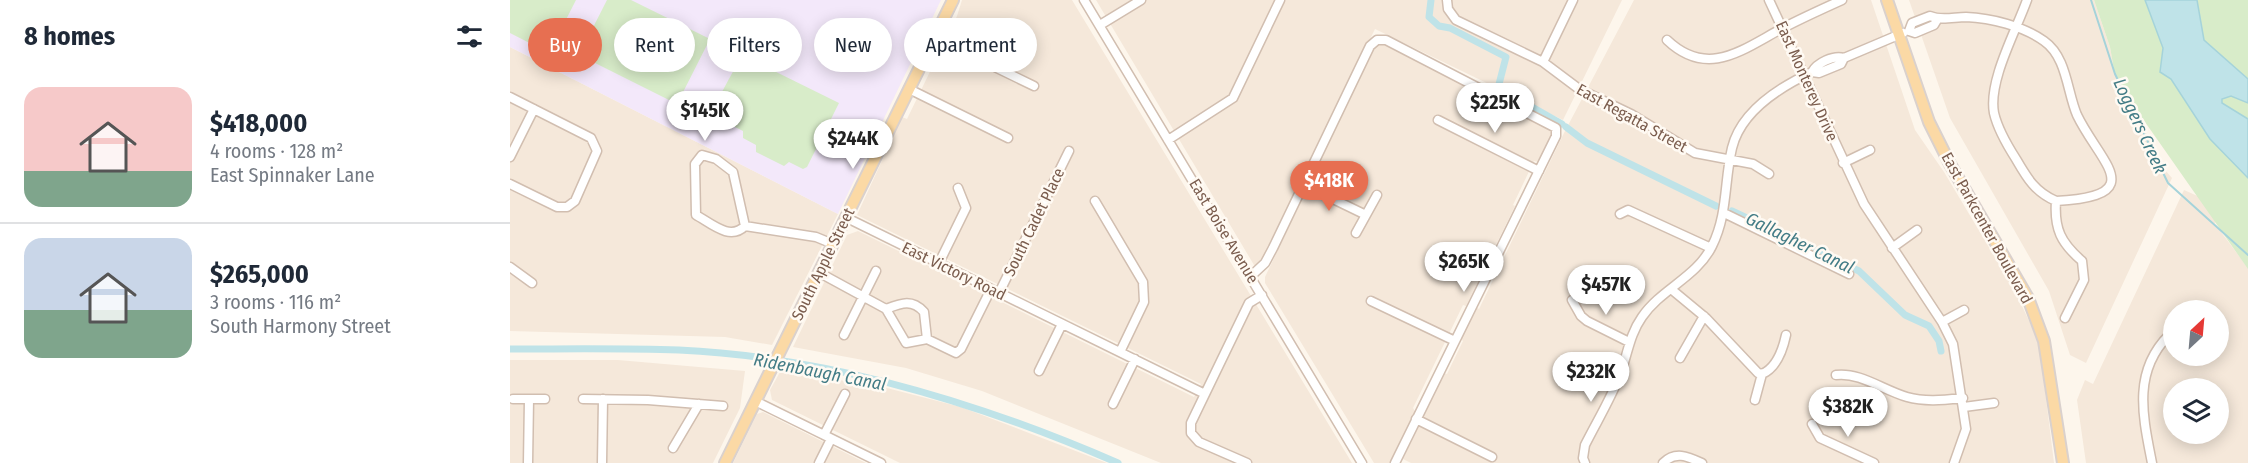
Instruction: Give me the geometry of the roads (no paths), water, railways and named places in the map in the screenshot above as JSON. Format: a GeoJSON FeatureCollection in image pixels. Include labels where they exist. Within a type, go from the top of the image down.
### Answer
{"type":"FeatureCollection","features":[{"type":"Feature","properties":{"kind":"main road","name":"South Apple Street"},"geometry":{"type":"LineString","coordinates":[[944,18],[953,0]]}},
{"type":"Feature","properties":{"kind":"main road","name":"East Parkcenter Boulevard"},"geometry":{"type":"LineString","coordinates":[[1887,0],[1904,33],[1934,133],[2028,298],[2046,351],[2063,463]]}},
{"type":"Feature","properties":{"kind":"main road","name":"South Apple Street"},"geometry":{"type":"LineString","coordinates":[[725,463],[918,72]]}},
{"type":"Feature","properties":{"kind":"street","name":"East Boise Avenue"},"geometry":{"type":"LineString","coordinates":[[1084,0],[1361,462]]}},
{"type":"Feature","properties":{"kind":"street"},"geometry":{"type":"LineString","coordinates":[[1100,25],[1141,0]]}},
{"type":"Feature","properties":{"kind":"street"},"geometry":{"type":"LineString","coordinates":[[1168,140],[1233,98],[1281,0]]}},
{"type":"Feature","properties":{"kind":"street"},"geometry":{"type":"LineString","coordinates":[[1543,63],[1573,0]]}},
{"type":"Feature","properties":{"kind":"street","name":"East Monterey Drive"},"geometry":{"type":"LineString","coordinates":[[1769,0],[1808,74],[1843,163],[1864,204],[1942,322],[1953,344],[1963,403],[1965,436],[1954,463]]}},
{"type":"Feature","properties":{"kind":"street"},"geometry":{"type":"LineString","coordinates":[[1667,40],[1677,50],[1694,57],[1725,58],[1738,54],[1784,27],[1842,0]]}},
{"type":"Feature","properties":{"kind":"street"},"geometry":{"type":"LineString","coordinates":[[1585,463],[1583,458],[1585,445],[1621,372],[1629,342],[1643,315],[1695,268],[1711,248],[1724,213],[1730,161],[1736,136],[1757,108],[1776,91],[1808,74],[1816,66],[1838,56],[1844,58],[1904,33],[1912,23],[1930,16],[1937,20],[1968,17],[1994,20],[2017,29],[2046,42],[2062,65],[2077,114],[2110,168],[2109,184],[2100,196],[2056,201],[2042,195],[2032,186],[2003,138],[1994,112],[1997,78],[2017,29],[2027,0]]}},
{"type":"Feature","properties":{"kind":"street","name":"East Regatta Street"},"geometry":{"type":"LineString","coordinates":[[1448,5],[1456,20],[1543,63],[1579,89],[1631,114],[1681,146],[1704,156],[1753,164],[1769,174]]}},
{"type":"Feature","properties":{"kind":"street"},"geometry":{"type":"LineString","coordinates":[[1251,276],[1265,263],[1370,46],[1377,40],[1386,40],[1553,124],[1557,131],[1539,171],[1395,463]]}},
{"type":"Feature","properties":{"kind":"street"},"geometry":{"type":"LineString","coordinates":[[1005,72],[1034,86]]}},
{"type":"Feature","properties":{"kind":"street"},"geometry":{"type":"LineString","coordinates":[[909,89],[1008,138]]}},
{"type":"Feature","properties":{"kind":"street"},"geometry":{"type":"LineString","coordinates":[[510,98],[591,138],[597,151],[575,201],[567,207],[557,207],[510,184]]}},
{"type":"Feature","properties":{"kind":"street"},"geometry":{"type":"LineString","coordinates":[[510,157],[534,109]]}},
{"type":"Feature","properties":{"kind":"street"},"geometry":{"type":"LineString","coordinates":[[1438,120],[1539,171]]}},
{"type":"Feature","properties":{"kind":"street","name":"East Monterey Drive"},"geometry":{"type":"LineString","coordinates":[[1843,163],[1870,150]]}},
{"type":"Feature","properties":{"kind":"street","name":"South Cadet Place"},"geometry":{"type":"LineString","coordinates":[[927,339],[956,353],[961,349],[995,291],[1069,151]]}},
{"type":"Feature","properties":{"kind":"street"},"geometry":{"type":"LineString","coordinates":[[707,156],[733,172],[745,226],[739,232],[732,234],[696,215],[695,164],[698,158],[707,156]]}},
{"type":"Feature","properties":{"kind":"street"},"geometry":{"type":"LineString","coordinates":[[1304,185],[1366,215]]}},
{"type":"Feature","properties":{"kind":"street"},"geometry":{"type":"LineString","coordinates":[[939,263],[966,208],[958,188]]}},
{"type":"Feature","properties":{"kind":"street"},"geometry":{"type":"LineString","coordinates":[[1356,233],[1377,195]]}},
{"type":"Feature","properties":{"kind":"street"},"geometry":{"type":"LineString","coordinates":[[1095,201],[1143,282],[1144,302],[1120,352]]}},
{"type":"Feature","properties":{"kind":"street"},"geometry":{"type":"LineString","coordinates":[[2056,201],[2055,220],[2059,234],[2065,246],[2082,261],[2084,280],[2065,318]]}},
{"type":"Feature","properties":{"kind":"street"},"geometry":{"type":"LineString","coordinates":[[1620,214],[1628,210],[1711,248]]}},
{"type":"Feature","properties":{"kind":"street"},"geometry":{"type":"LineString","coordinates":[[1724,213],[1849,274]]}},
{"type":"Feature","properties":{"kind":"street","name":"East Victory Road"},"geometry":{"type":"LineString","coordinates":[[845,217],[1205,394]]}},
{"type":"Feature","properties":{"kind":"street"},"geometry":{"type":"LineString","coordinates":[[745,226],[816,237],[832,244]]}},
{"type":"Feature","properties":{"kind":"street"},"geometry":{"type":"LineString","coordinates":[[1892,248],[1917,230]]}},
{"type":"Feature","properties":{"kind":"street"},"geometry":{"type":"LineString","coordinates":[[510,267],[532,283]]}},
{"type":"Feature","properties":{"kind":"street"},"geometry":{"type":"LineString","coordinates":[[844,335],[876,271]]}},
{"type":"Feature","properties":{"kind":"street"},"geometry":{"type":"LineString","coordinates":[[818,272],[886,309],[906,343],[927,339],[924,312],[917,305],[903,303],[886,309]]}},
{"type":"Feature","properties":{"kind":"street"},"geometry":{"type":"LineString","coordinates":[[1671,289],[1704,316],[1754,371],[1762,374]]}},
{"type":"Feature","properties":{"kind":"street"},"geometry":{"type":"LineString","coordinates":[[1247,463],[1199,442],[1191,433],[1191,423],[1249,303],[1262,295]]}},
{"type":"Feature","properties":{"kind":"street"},"geometry":{"type":"LineString","coordinates":[[1572,300],[1581,316],[1587,321],[1629,342]]}},
{"type":"Feature","properties":{"kind":"street"},"geometry":{"type":"LineString","coordinates":[[1371,301],[1455,341]]}},
{"type":"Feature","properties":{"kind":"street"},"geometry":{"type":"LineString","coordinates":[[1942,322],[1964,310]]}},
{"type":"Feature","properties":{"kind":"street"},"geometry":{"type":"LineString","coordinates":[[1680,358],[1704,316]]}},
{"type":"Feature","properties":{"kind":"street"},"geometry":{"type":"LineString","coordinates":[[1039,371],[1062,324]]}},
{"type":"Feature","properties":{"kind":"street"},"geometry":{"type":"LineString","coordinates":[[1755,400],[1762,374],[1770,369],[1784,346],[1786,335]]}},
{"type":"Feature","properties":{"kind":"street"},"geometry":{"type":"LineString","coordinates":[[2152,463],[2142,396],[2148,366],[2163,344]]}},
{"type":"Feature","properties":{"kind":"street"},"geometry":{"type":"LineString","coordinates":[[1113,404],[1135,359]]}},
{"type":"Feature","properties":{"kind":"street"},"geometry":{"type":"LineString","coordinates":[[1836,375],[1848,374],[1908,397],[1930,401],[1994,403]]}},
{"type":"Feature","properties":{"kind":"street"},"geometry":{"type":"LineString","coordinates":[[819,463],[845,394]]}},
{"type":"Feature","properties":{"kind":"street"},"geometry":{"type":"LineString","coordinates":[[513,399],[545,399]]}},
{"type":"Feature","properties":{"kind":"street"},"geometry":{"type":"LineString","coordinates":[[528,463],[529,399]]}},
{"type":"Feature","properties":{"kind":"street"},"geometry":{"type":"LineString","coordinates":[[583,399],[723,406]]}},
{"type":"Feature","properties":{"kind":"street"},"geometry":{"type":"LineString","coordinates":[[602,463],[603,399]]}},
{"type":"Feature","properties":{"kind":"street"},"geometry":{"type":"LineString","coordinates":[[755,401],[881,463]]}},
{"type":"Feature","properties":{"kind":"street"},"geometry":{"type":"LineString","coordinates":[[673,448],[699,404]]}},
{"type":"Feature","properties":{"kind":"street"},"geometry":{"type":"LineString","coordinates":[[1416,419],[1492,457]]}},
{"type":"Feature","properties":{"kind":"street"},"geometry":{"type":"LineString","coordinates":[[1812,424],[1820,438],[1874,463]]}},
{"type":"Feature","properties":{"kind":"street"},"geometry":{"type":"LineString","coordinates":[[1663,463],[1673,455],[1681,455],[1702,463]]}},
{"type":"Feature","properties":{"kind":"water"},"geometry":{"type":"Polygon","coordinates":[[[2145,0],[2197,0],[2204,40],[2248,79],[2248,103],[2231,96],[2222,99],[2222,103],[2248,119],[2248,178],[2210,139],[2171,79],[2160,72],[2163,48],[2145,0]]]}},
{"type":"Feature","properties":{"kind":"waterway","name":"Gallagher Canal"},"geometry":{"type":"LineString","coordinates":[[1431,0],[1429,17],[1439,26],[1450,28],[1506,57],[1498,88],[1562,124]]}},
{"type":"Feature","properties":{"kind":"waterway","name":"Loggers Creek"},"geometry":{"type":"LineString","coordinates":[[2091,0],[2115,74],[2168,183],[2248,255]]}},
{"type":"Feature","properties":{"kind":"waterway","name":"Gallagher Canal"},"geometry":{"type":"LineString","coordinates":[[1566,127],[1587,143],[1716,206]]}},
{"type":"Feature","properties":{"kind":"waterway","name":"Gallagher Canal"},"geometry":{"type":"LineString","coordinates":[[1732,211],[1859,271],[1905,315],[1929,326],[1939,341],[1941,351]]}},
{"type":"Feature","properties":{"kind":"waterway","name":"Ridenbaugh Canal"},"geometry":{"type":"LineString","coordinates":[[510,349],[679,350],[736,354],[792,362],[848,373],[958,403],[1066,441],[1118,463]]}}]}
